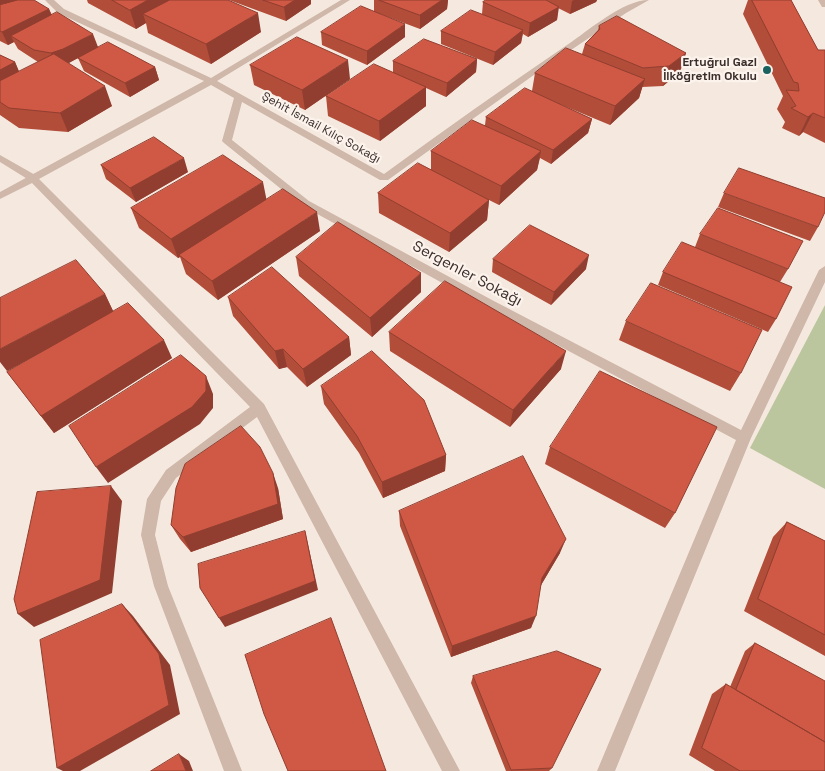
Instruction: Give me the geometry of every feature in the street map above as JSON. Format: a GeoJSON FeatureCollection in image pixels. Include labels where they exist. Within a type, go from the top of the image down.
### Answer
{"type":"FeatureCollection","features":[{"type":"Feature","properties":{"kind":"street","name":"Şehit İsmail Kılıç Sokağı"},"geometry":{"type":"LineString","coordinates":[[49,0],[61,11],[211,81],[384,178],[528,75],[623,11],[645,0]]}},
{"type":"Feature","properties":{"kind":"street"},"geometry":{"type":"LineString","coordinates":[[0,196],[211,81],[346,0]]}},
{"type":"Feature","properties":{"kind":"street"},"geometry":{"type":"LineString","coordinates":[[822,0],[825,5]]}},
{"type":"Feature","properties":{"kind":"street","name":"Sergenler Sokağı"},"geometry":{"type":"LineString","coordinates":[[239,96],[227,141],[305,203],[488,303],[744,438]]}},
{"type":"Feature","properties":{"kind":"street"},"geometry":{"type":"LineString","coordinates":[[0,158],[33,178],[259,408],[451,771]]}},
{"type":"Feature","properties":{"kind":"street"},"geometry":{"type":"LineString","coordinates":[[606,771],[744,438],[825,270]]}},
{"type":"Feature","properties":{"kind":"street"},"geometry":{"type":"LineString","coordinates":[[233,771],[161,586],[148,535],[154,499],[171,474],[259,408]]}},
{"type":"Feature","properties":{"kind":"green space"},"geometry":{"type":"Polygon","coordinates":[[[825,305],[825,489],[750,448],[825,305]]]}},
{"type":"Feature","properties":{"kind":"building"},"geometry":{"type":"Polygon","coordinates":[[[18,0],[34,0],[49,9],[2,32],[0,31],[0,5],[18,0]]]}},
{"type":"Feature","properties":{"kind":"building"},"geometry":{"type":"Polygon","coordinates":[[[112,0],[148,0],[130,10],[112,0]]]}},
{"type":"Feature","properties":{"kind":"building"},"geometry":{"type":"Polygon","coordinates":[[[170,0],[228,0],[258,13],[206,44],[143,14],[170,0]]]}},
{"type":"Feature","properties":{"kind":"building"},"geometry":{"type":"Polygon","coordinates":[[[263,0],[295,0],[284,7],[263,0]]]}},
{"type":"Feature","properties":{"kind":"building"},"geometry":{"type":"Polygon","coordinates":[[[379,0],[442,0],[420,15],[379,0]]]}},
{"type":"Feature","properties":{"kind":"building"},"geometry":{"type":"Polygon","coordinates":[[[486,0],[546,0],[559,7],[530,23],[483,2],[486,0]]]}},
{"type":"Feature","properties":{"kind":"building"},"geometry":{"type":"Polygon","coordinates":[[[752,0],[791,0],[818,50],[825,50],[825,118],[813,113],[808,117],[791,108],[796,106],[786,90],[799,91],[798,83],[794,82],[752,0]]]}},
{"type":"Feature","properties":{"kind":"building"},"geometry":{"type":"Polygon","coordinates":[[[361,6],[405,24],[367,51],[321,32],[361,6]]]}},
{"type":"Feature","properties":{"kind":"building"},"geometry":{"type":"Polygon","coordinates":[[[471,10],[523,30],[495,52],[441,31],[471,10]]]}},
{"type":"Feature","properties":{"kind":"building"},"geometry":{"type":"Polygon","coordinates":[[[57,12],[93,34],[51,53],[34,50],[11,36],[57,12]]]}},
{"type":"Feature","properties":{"kind":"building"},"geometry":{"type":"Polygon","coordinates":[[[617,16],[686,53],[669,66],[643,68],[585,44],[600,29],[599,26],[617,16]]]}},
{"type":"Feature","properties":{"kind":"building"},"geometry":{"type":"Polygon","coordinates":[[[297,37],[348,60],[302,90],[250,65],[297,37]]]}},
{"type":"Feature","properties":{"kind":"building"},"geometry":{"type":"Polygon","coordinates":[[[424,39],[477,59],[447,83],[393,61],[424,39]]]}},
{"type":"Feature","properties":{"kind":"building"},"geometry":{"type":"Polygon","coordinates":[[[108,42],[155,67],[125,83],[78,58],[108,42]]]}},
{"type":"Feature","properties":{"kind":"building"},"geometry":{"type":"Polygon","coordinates":[[[566,48],[645,79],[615,106],[535,73],[566,48]]]}},
{"type":"Feature","properties":{"kind":"building"},"geometry":{"type":"Polygon","coordinates":[[[54,54],[105,86],[60,113],[9,108],[0,102],[0,81],[54,54]]]}},
{"type":"Feature","properties":{"kind":"building"},"geometry":{"type":"Polygon","coordinates":[[[0,55],[15,62],[0,70],[0,55]]]}},
{"type":"Feature","properties":{"kind":"building"},"geometry":{"type":"Polygon","coordinates":[[[374,64],[426,87],[379,121],[326,96],[374,64]]]}},
{"type":"Feature","properties":{"kind":"building"},"geometry":{"type":"Polygon","coordinates":[[[525,88],[592,119],[553,150],[486,117],[525,88]]]}},
{"type":"Feature","properties":{"kind":"building"},"geometry":{"type":"Polygon","coordinates":[[[472,120],[541,151],[501,186],[431,151],[472,120]]]}},
{"type":"Feature","properties":{"kind":"building"},"geometry":{"type":"Polygon","coordinates":[[[154,137],[184,158],[130,188],[101,165],[154,137]]]}},
{"type":"Feature","properties":{"kind":"building"},"geometry":{"type":"Polygon","coordinates":[[[223,155],[263,182],[171,239],[131,208],[223,155]]]}},
{"type":"Feature","properties":{"kind":"building"},"geometry":{"type":"Polygon","coordinates":[[[418,163],[489,200],[450,233],[378,193],[418,163]]]}},
{"type":"Feature","properties":{"kind":"building"},"geometry":{"type":"Polygon","coordinates":[[[739,168],[825,198],[825,212],[818,227],[724,193],[739,168]]]}},
{"type":"Feature","properties":{"kind":"building"},"geometry":{"type":"Polygon","coordinates":[[[283,189],[317,212],[212,281],[179,255],[283,189]]]}},
{"type":"Feature","properties":{"kind":"building"},"geometry":{"type":"Polygon","coordinates":[[[718,208],[803,241],[788,269],[700,234],[718,208]]]}},
{"type":"Feature","properties":{"kind":"building"},"geometry":{"type":"Polygon","coordinates":[[[338,222],[421,273],[370,318],[296,257],[338,222]]]}},
{"type":"Feature","properties":{"kind":"building"},"geometry":{"type":"Polygon","coordinates":[[[530,225],[589,255],[554,292],[493,259],[530,225]]]}},
{"type":"Feature","properties":{"kind":"building"},"geometry":{"type":"Polygon","coordinates":[[[682,242],[792,287],[776,319],[663,272],[682,242]]]}},
{"type":"Feature","properties":{"kind":"building"},"geometry":{"type":"Polygon","coordinates":[[[76,260],[105,294],[0,349],[0,298],[76,260]]]}},
{"type":"Feature","properties":{"kind":"building"},"geometry":{"type":"Polygon","coordinates":[[[272,267],[349,337],[303,369],[283,349],[275,351],[228,297],[272,267]]]}},
{"type":"Feature","properties":{"kind":"building"},"geometry":{"type":"Polygon","coordinates":[[[445,281],[566,351],[513,410],[389,332],[445,281]]]}},
{"type":"Feature","properties":{"kind":"building"},"geometry":{"type":"Polygon","coordinates":[[[651,283],[762,330],[741,373],[626,321],[651,283]]]}},
{"type":"Feature","properties":{"kind":"building"},"geometry":{"type":"Polygon","coordinates":[[[128,303],[164,340],[41,416],[7,372],[128,303]]]}},
{"type":"Feature","properties":{"kind":"building"},"geometry":{"type":"Polygon","coordinates":[[[372,351],[424,400],[446,455],[382,482],[357,436],[321,386],[372,351]]]}},
{"type":"Feature","properties":{"kind":"building"},"geometry":{"type":"Polygon","coordinates":[[[181,355],[206,376],[206,391],[192,407],[96,467],[69,426],[181,355]]]}},
{"type":"Feature","properties":{"kind":"building"},"geometry":{"type":"Polygon","coordinates":[[[600,371],[717,427],[675,513],[550,447],[600,371]]]}},
{"type":"Feature","properties":{"kind":"building"},"geometry":{"type":"Polygon","coordinates":[[[241,426],[260,447],[273,473],[278,504],[183,537],[171,525],[176,488],[185,464],[241,426]]]}},
{"type":"Feature","properties":{"kind":"building"},"geometry":{"type":"Polygon","coordinates":[[[523,456],[566,539],[542,578],[536,616],[452,646],[399,511],[523,456]]]}},
{"type":"Feature","properties":{"kind":"building"},"geometry":{"type":"Polygon","coordinates":[[[111,486],[100,580],[18,614],[14,599],[37,492],[111,486]]]}},
{"type":"Feature","properties":{"kind":"building"},"geometry":{"type":"Polygon","coordinates":[[[787,522],[825,541],[825,635],[758,599],[787,522]]]}},
{"type":"Feature","properties":{"kind":"building"},"geometry":{"type":"Polygon","coordinates":[[[305,531],[315,581],[219,618],[200,588],[198,564],[305,531]]]}},
{"type":"Feature","properties":{"kind":"building"},"geometry":{"type":"Polygon","coordinates":[[[122,604],[159,654],[169,705],[57,768],[40,640],[122,604]]]}},
{"type":"Feature","properties":{"kind":"building"},"geometry":{"type":"Polygon","coordinates":[[[331,618],[386,771],[288,771],[264,714],[245,655],[331,618]]]}},
{"type":"Feature","properties":{"kind":"building"},"geometry":{"type":"Polygon","coordinates":[[[755,643],[825,681],[825,742],[736,690],[755,643]]]}},
{"type":"Feature","properties":{"kind":"building"},"geometry":{"type":"Polygon","coordinates":[[[557,651],[601,669],[552,768],[511,770],[473,676],[557,651]]]}},
{"type":"Feature","properties":{"kind":"building"},"geometry":{"type":"Polygon","coordinates":[[[726,684],[825,742],[825,771],[740,771],[702,748],[726,684]]]}},
{"type":"Feature","properties":{"kind":"building"},"geometry":{"type":"Polygon","coordinates":[[[179,754],[186,771],[151,771],[179,754]]]}},
{"type":"Feature","properties":{"kind":"place","name":"Ertuğrul Gazi İlköğretim Okulu"},"geometry":{"type":"Point","coordinates":[767,70]}}]}
